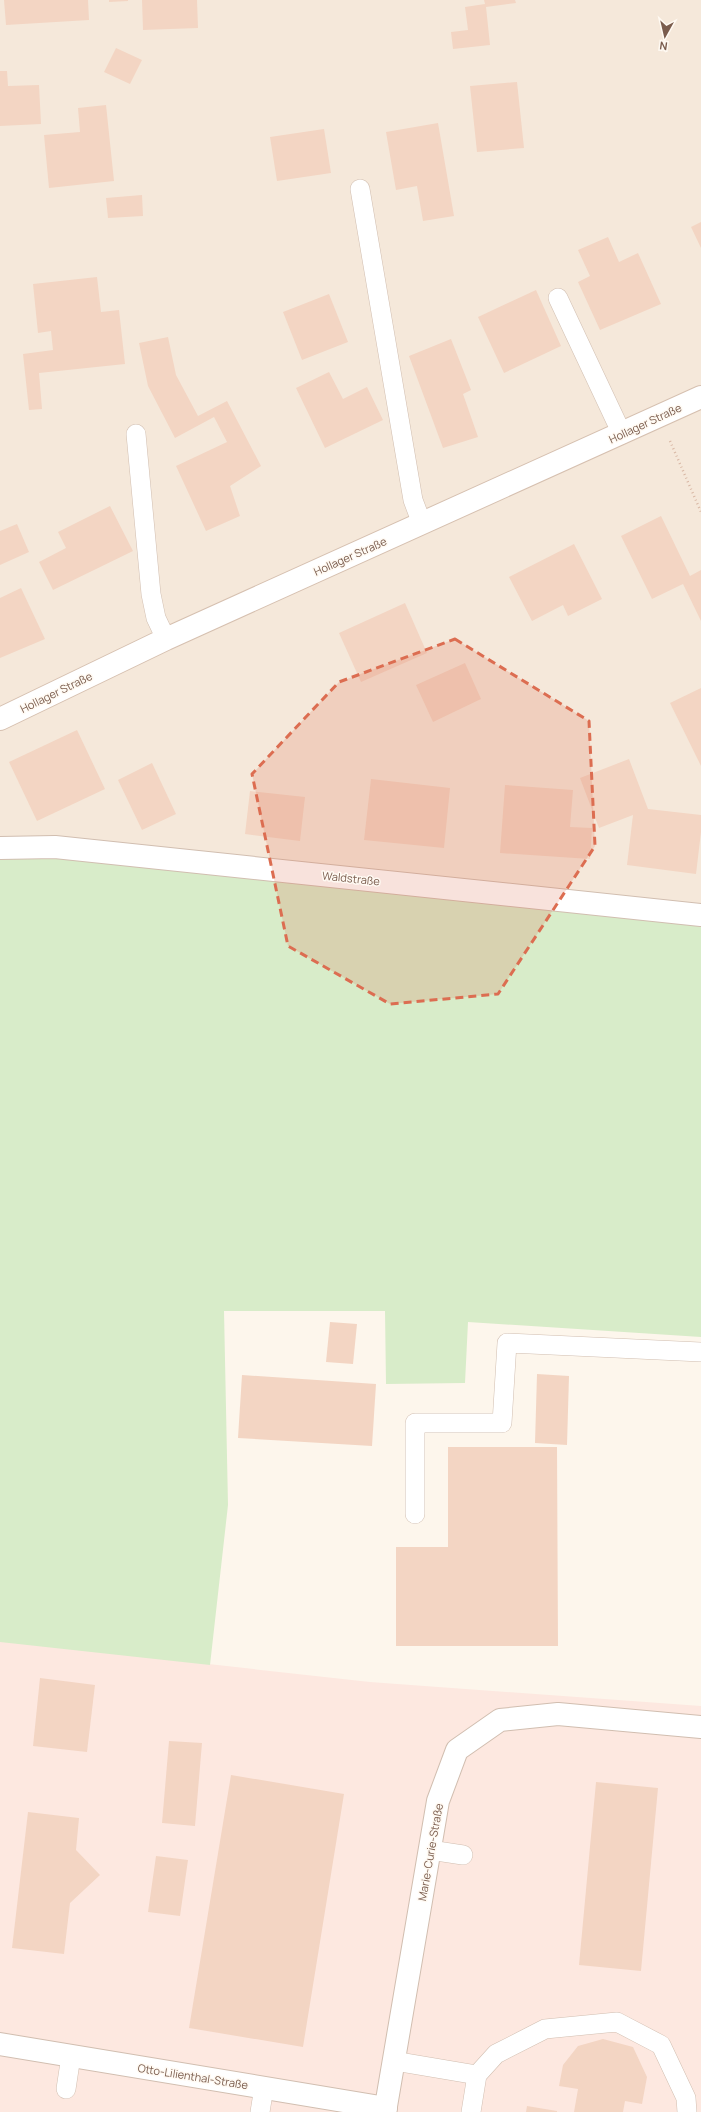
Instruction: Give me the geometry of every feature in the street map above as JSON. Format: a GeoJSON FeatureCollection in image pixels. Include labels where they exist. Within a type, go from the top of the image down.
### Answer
{"type":"FeatureCollection","features":[{"type":"Feature","properties":{"kind":"street","name":"Hollager Straße"},"geometry":{"type":"LineString","coordinates":[[0,719],[166,639],[701,397]]}},
{"type":"Feature","properties":{"kind":"street","name":"Waldstraße"},"geometry":{"type":"LineString","coordinates":[[0,848],[55,847],[701,915]]}},
{"type":"Feature","properties":{"kind":"street","name":"Marie-Curie-Straße"},"geometry":{"type":"LineString","coordinates":[[386,2110],[438,1801],[457,1750],[500,1720],[558,1714],[701,1727]]}},
{"type":"Feature","properties":{"kind":"street","name":"Otto-Lilienthal-Straße"},"geometry":{"type":"LineString","coordinates":[[0,2044],[264,2087],[386,2110]]}},
{"type":"Feature","properties":{"kind":"lane"},"geometry":{"type":"LineString","coordinates":[[360,189],[413,500],[422,524]]}},
{"type":"Feature","properties":{"kind":"lane"},"geometry":{"type":"LineString","coordinates":[[558,298],[622,434]]}},
{"type":"Feature","properties":{"kind":"lane"},"geometry":{"type":"LineString","coordinates":[[136,434],[151,594],[156,618],[166,639]]}},
{"type":"Feature","properties":{"kind":"lane"},"geometry":{"type":"LineString","coordinates":[[415,1514],[415,1423],[502,1423],[507,1342],[701,1352]]}},
{"type":"Feature","properties":{"kind":"lane"},"geometry":{"type":"LineString","coordinates":[[430,1850],[463,1855]]}},
{"type":"Feature","properties":{"kind":"lane"},"geometry":{"type":"LineString","coordinates":[[470,2112],[477,2075],[496,2054],[545,2030],[617,2022],[661,2045],[686,2098],[687,2112]]}},
{"type":"Feature","properties":{"kind":"lane"},"geometry":{"type":"LineString","coordinates":[[66,2089],[71,2056]]}},
{"type":"Feature","properties":{"kind":"lane"},"geometry":{"type":"LineString","coordinates":[[394,2061],[477,2075]]}},
{"type":"Feature","properties":{"kind":"lane"},"geometry":{"type":"LineString","coordinates":[[260,2112],[264,2087]]}},
{"type":"Feature","properties":{"kind":"path"},"geometry":{"type":"LineString","coordinates":[[660,416],[701,512]]}},
{"type":"Feature","properties":{"kind":"highlighted area"},"geometry":{"type":"Polygon","coordinates":[[[455,639],[589,721],[595,846],[498,994],[390,1004],[288,946],[252,774],[339,682],[455,639]]]}},
{"type":"Feature","properties":{"kind":"shaded area"},"geometry":{"type":"Polygon","coordinates":[[[0,0],[701,0],[701,915],[0,846],[0,0]]]}},
{"type":"Feature","properties":{"kind":"shaded area"},"geometry":{"type":"Polygon","coordinates":[[[0,1641],[370,1682],[701,1706],[701,2112],[0,2112],[0,1641]]]}},
{"type":"Feature","properties":{"kind":"green space"},"geometry":{"type":"Polygon","coordinates":[[[0,848],[701,915],[701,1337],[468,1322],[465,1383],[386,1384],[385,1311],[224,1311],[228,1505],[210,1665],[0,1642],[0,848]]]}},
{"type":"Feature","properties":{"kind":"building"},"geometry":{"type":"Polygon","coordinates":[[[4,0],[88,0],[89,20],[6,25],[4,0]]]}},
{"type":"Feature","properties":{"kind":"building"},"geometry":{"type":"Polygon","coordinates":[[[109,0],[128,0],[128,1],[109,2],[109,0]]]}},
{"type":"Feature","properties":{"kind":"building"},"geometry":{"type":"Polygon","coordinates":[[[142,0],[197,0],[198,28],[143,30],[142,0]]]}},
{"type":"Feature","properties":{"kind":"building"},"geometry":{"type":"Polygon","coordinates":[[[484,0],[515,0],[516,3],[486,7],[490,45],[453,49],[451,32],[468,30],[465,7],[485,4],[484,0]]]}},
{"type":"Feature","properties":{"kind":"building"},"geometry":{"type":"Polygon","coordinates":[[[116,48],[142,60],[130,84],[104,72],[116,48]]]}},
{"type":"Feature","properties":{"kind":"building"},"geometry":{"type":"Polygon","coordinates":[[[0,71],[7,71],[8,86],[39,85],[41,124],[0,126],[0,71]]]}},
{"type":"Feature","properties":{"kind":"building"},"geometry":{"type":"Polygon","coordinates":[[[517,82],[524,148],[477,152],[470,86],[517,82]]]}},
{"type":"Feature","properties":{"kind":"building"},"geometry":{"type":"Polygon","coordinates":[[[106,105],[114,181],[49,188],[44,135],[80,132],[78,108],[106,105]]]}},
{"type":"Feature","properties":{"kind":"building"},"geometry":{"type":"Polygon","coordinates":[[[438,123],[454,216],[423,221],[417,186],[396,190],[386,132],[438,123]]]}},
{"type":"Feature","properties":{"kind":"building"},"geometry":{"type":"Polygon","coordinates":[[[324,129],[331,173],[277,181],[270,137],[324,129]]]}},
{"type":"Feature","properties":{"kind":"building"},"geometry":{"type":"Polygon","coordinates":[[[142,195],[143,216],[108,218],[106,198],[142,195]]]}},
{"type":"Feature","properties":{"kind":"building"},"geometry":{"type":"Polygon","coordinates":[[[701,222],[701,248],[691,227],[701,222]]]}},
{"type":"Feature","properties":{"kind":"building"},"geometry":{"type":"Polygon","coordinates":[[[608,237],[619,262],[638,253],[661,304],[600,330],[578,282],[590,276],[578,250],[608,237]]]}},
{"type":"Feature","properties":{"kind":"building"},"geometry":{"type":"Polygon","coordinates":[[[97,277],[101,312],[119,310],[125,364],[39,373],[42,409],[29,410],[23,354],[53,350],[51,331],[38,333],[33,284],[97,277]]]}},
{"type":"Feature","properties":{"kind":"building"},"geometry":{"type":"Polygon","coordinates":[[[536,290],[561,346],[504,373],[478,317],[536,290]]]}},
{"type":"Feature","properties":{"kind":"building"},"geometry":{"type":"Polygon","coordinates":[[[329,294],[348,342],[302,360],[283,312],[329,294]]]}},
{"type":"Feature","properties":{"kind":"building"},"geometry":{"type":"Polygon","coordinates":[[[168,337],[176,375],[198,416],[227,401],[261,466],[230,486],[240,516],[206,531],[176,466],[227,442],[214,417],[175,438],[148,386],[139,343],[168,337]]]}},
{"type":"Feature","properties":{"kind":"building"},"geometry":{"type":"Polygon","coordinates":[[[451,339],[471,390],[463,394],[478,437],[443,448],[409,356],[451,339]]]}},
{"type":"Feature","properties":{"kind":"building"},"geometry":{"type":"Polygon","coordinates":[[[329,372],[343,399],[367,387],[383,420],[325,448],[296,388],[329,372]]]}},
{"type":"Feature","properties":{"kind":"building"},"geometry":{"type":"Polygon","coordinates":[[[110,506],[133,551],[53,590],[39,562],[66,548],[58,532],[110,506]]]}},
{"type":"Feature","properties":{"kind":"building"},"geometry":{"type":"Polygon","coordinates":[[[661,516],[690,576],[701,570],[701,621],[683,584],[652,599],[621,536],[661,516]]]}},
{"type":"Feature","properties":{"kind":"building"},"geometry":{"type":"Polygon","coordinates":[[[17,524],[29,552],[0,565],[0,531],[17,524]]]}},
{"type":"Feature","properties":{"kind":"building"},"geometry":{"type":"Polygon","coordinates":[[[574,544],[602,599],[568,616],[563,605],[532,621],[509,577],[574,544]]]}},
{"type":"Feature","properties":{"kind":"building"},"geometry":{"type":"Polygon","coordinates":[[[21,588],[45,639],[0,658],[0,598],[21,588]]]}},
{"type":"Feature","properties":{"kind":"building"},"geometry":{"type":"Polygon","coordinates":[[[405,603],[427,653],[361,682],[339,633],[405,603]]]}},
{"type":"Feature","properties":{"kind":"building"},"geometry":{"type":"Polygon","coordinates":[[[465,663],[481,699],[433,722],[416,685],[465,663]]]}},
{"type":"Feature","properties":{"kind":"building"},"geometry":{"type":"Polygon","coordinates":[[[701,688],[701,766],[670,703],[701,688]]]}},
{"type":"Feature","properties":{"kind":"building"},"geometry":{"type":"Polygon","coordinates":[[[77,730],[105,789],[37,821],[9,762],[77,730]]]}},
{"type":"Feature","properties":{"kind":"building"},"geometry":{"type":"Polygon","coordinates":[[[629,759],[648,809],[701,815],[701,832],[696,874],[627,865],[633,815],[599,828],[580,778],[629,759]]]}},
{"type":"Feature","properties":{"kind":"building"},"geometry":{"type":"Polygon","coordinates":[[[152,763],[176,814],[142,830],[118,780],[152,763]]]}},
{"type":"Feature","properties":{"kind":"building"},"geometry":{"type":"Polygon","coordinates":[[[371,779],[450,788],[444,848],[364,840],[371,779]]]}},
{"type":"Feature","properties":{"kind":"building"},"geometry":{"type":"Polygon","coordinates":[[[505,785],[573,790],[570,827],[592,828],[590,859],[500,853],[505,785]]]}},
{"type":"Feature","properties":{"kind":"building"},"geometry":{"type":"Polygon","coordinates":[[[250,791],[305,797],[300,841],[245,834],[250,791]]]}},
{"type":"Feature","properties":{"kind":"building"},"geometry":{"type":"Polygon","coordinates":[[[330,1322],[357,1324],[353,1364],[326,1362],[330,1322]]]}},
{"type":"Feature","properties":{"kind":"building"},"geometry":{"type":"Polygon","coordinates":[[[537,1374],[569,1376],[567,1445],[535,1443],[537,1374]]]}},
{"type":"Feature","properties":{"kind":"building"},"geometry":{"type":"Polygon","coordinates":[[[242,1375],[376,1384],[372,1446],[238,1438],[242,1375]]]}},
{"type":"Feature","properties":{"kind":"building"},"geometry":{"type":"Polygon","coordinates":[[[448,1447],[557,1447],[558,1646],[396,1646],[396,1547],[448,1547],[448,1447]]]}},
{"type":"Feature","properties":{"kind":"building"},"geometry":{"type":"Polygon","coordinates":[[[40,1678],[95,1685],[87,1752],[33,1746],[40,1678]]]}},
{"type":"Feature","properties":{"kind":"building"},"geometry":{"type":"Polygon","coordinates":[[[169,1741],[202,1743],[195,1826],[162,1823],[169,1741]]]}},
{"type":"Feature","properties":{"kind":"building"},"geometry":{"type":"Polygon","coordinates":[[[231,1775],[344,1794],[303,2047],[189,2028],[231,1775]]]}},
{"type":"Feature","properties":{"kind":"building"},"geometry":{"type":"Polygon","coordinates":[[[596,1782],[658,1788],[641,1971],[579,1965],[596,1782]]]}},
{"type":"Feature","properties":{"kind":"building"},"geometry":{"type":"Polygon","coordinates":[[[28,1812],[79,1818],[76,1850],[100,1875],[70,1903],[64,1954],[12,1948],[28,1812]]]}},
{"type":"Feature","properties":{"kind":"building"},"geometry":{"type":"Polygon","coordinates":[[[156,1856],[188,1860],[180,1916],[148,1912],[156,1856]]]}},
{"type":"Feature","properties":{"kind":"building"},"geometry":{"type":"Polygon","coordinates":[[[603,2039],[633,2047],[647,2077],[642,2104],[625,2101],[623,2112],[574,2112],[578,2089],[559,2086],[563,2065],[578,2046],[603,2039]]]}},
{"type":"Feature","properties":{"kind":"building"},"geometry":{"type":"Polygon","coordinates":[[[527,2106],[557,2111],[557,2112],[526,2112],[527,2106]]]}}]}
